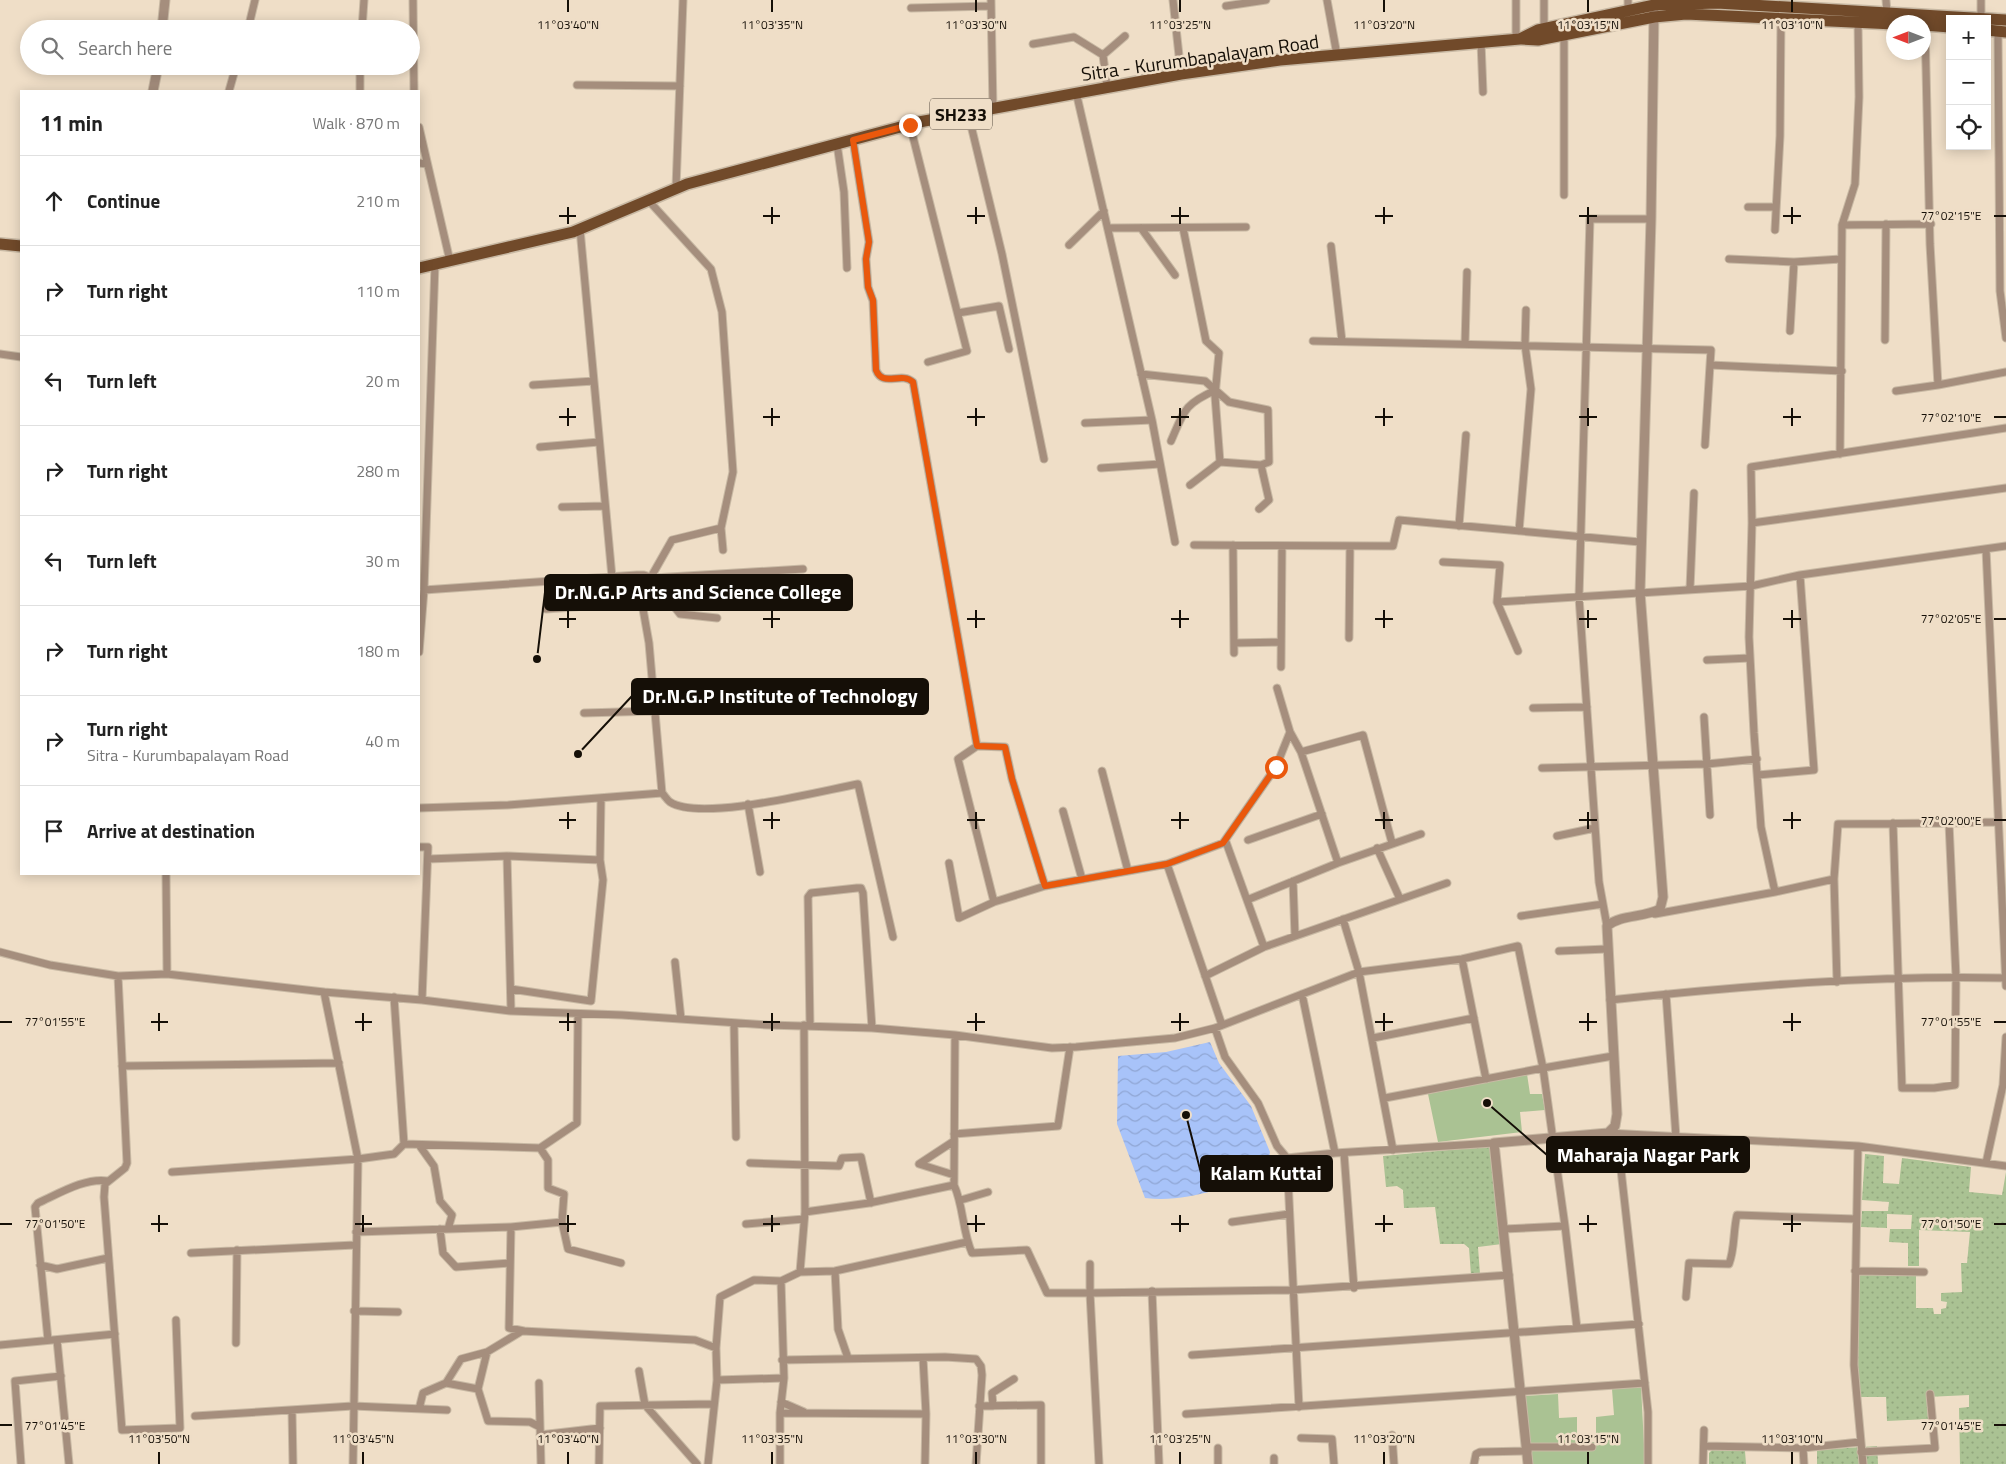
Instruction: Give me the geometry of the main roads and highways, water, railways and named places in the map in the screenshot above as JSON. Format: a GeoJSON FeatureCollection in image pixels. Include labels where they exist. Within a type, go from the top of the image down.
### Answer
{"type":"FeatureCollection","features":[{"type":"Feature","properties":{"kind":"main road","name":"Sitra - Kurumbapalayam Road"},"geometry":{"type":"LineString","coordinates":[[420,268],[580,229],[676,188],[837,144],[910,125],[1108,86],[1181,74],[1337,55],[1518,39],[1544,29],[1628,5],[1654,11],[1681,2],[1886,6],[1957,15]]}},
{"type":"Feature","properties":{"kind":"main road"},"geometry":{"type":"LineString","coordinates":[[1518,39],[1538,40],[1564,35],[1654,11],[1886,24]]}},
{"type":"Feature","properties":{"kind":"main road","name":"Sitra - Kurumbapalayam Road"},"geometry":{"type":"LineString","coordinates":[[1991,19],[2006,20]]}},
{"type":"Feature","properties":{"kind":"main road"},"geometry":{"type":"LineString","coordinates":[[1931,26],[1946,27]]}},
{"type":"Feature","properties":{"kind":"main road"},"geometry":{"type":"LineString","coordinates":[[0,244],[20,246]]}},
{"type":"Feature","properties":{"kind":"water"},"geometry":{"type":"Polygon","coordinates":[[[1210,1042],[1219,1063],[1251,1106],[1270,1152],[1266,1172],[1192,1196],[1161,1199],[1145,1198],[1117,1124],[1118,1056],[1166,1052],[1210,1042]]]}},
{"type":"Feature","properties":{"kind":"place","name":"Dr.N.G.P Arts and Science College"},"geometry":{"type":"Point","coordinates":[537,659]}},
{"type":"Feature","properties":{"kind":"place","name":"Dr.N.G.P Institute of Technology"},"geometry":{"type":"Point","coordinates":[578,754]}},
{"type":"Feature","properties":{"kind":"place","name":"Maharaja Nagar Park"},"geometry":{"type":"Point","coordinates":[1487,1103]}},
{"type":"Feature","properties":{"kind":"place","name":"Kalam Kuttai"},"geometry":{"type":"Point","coordinates":[1186,1115]}}]}
